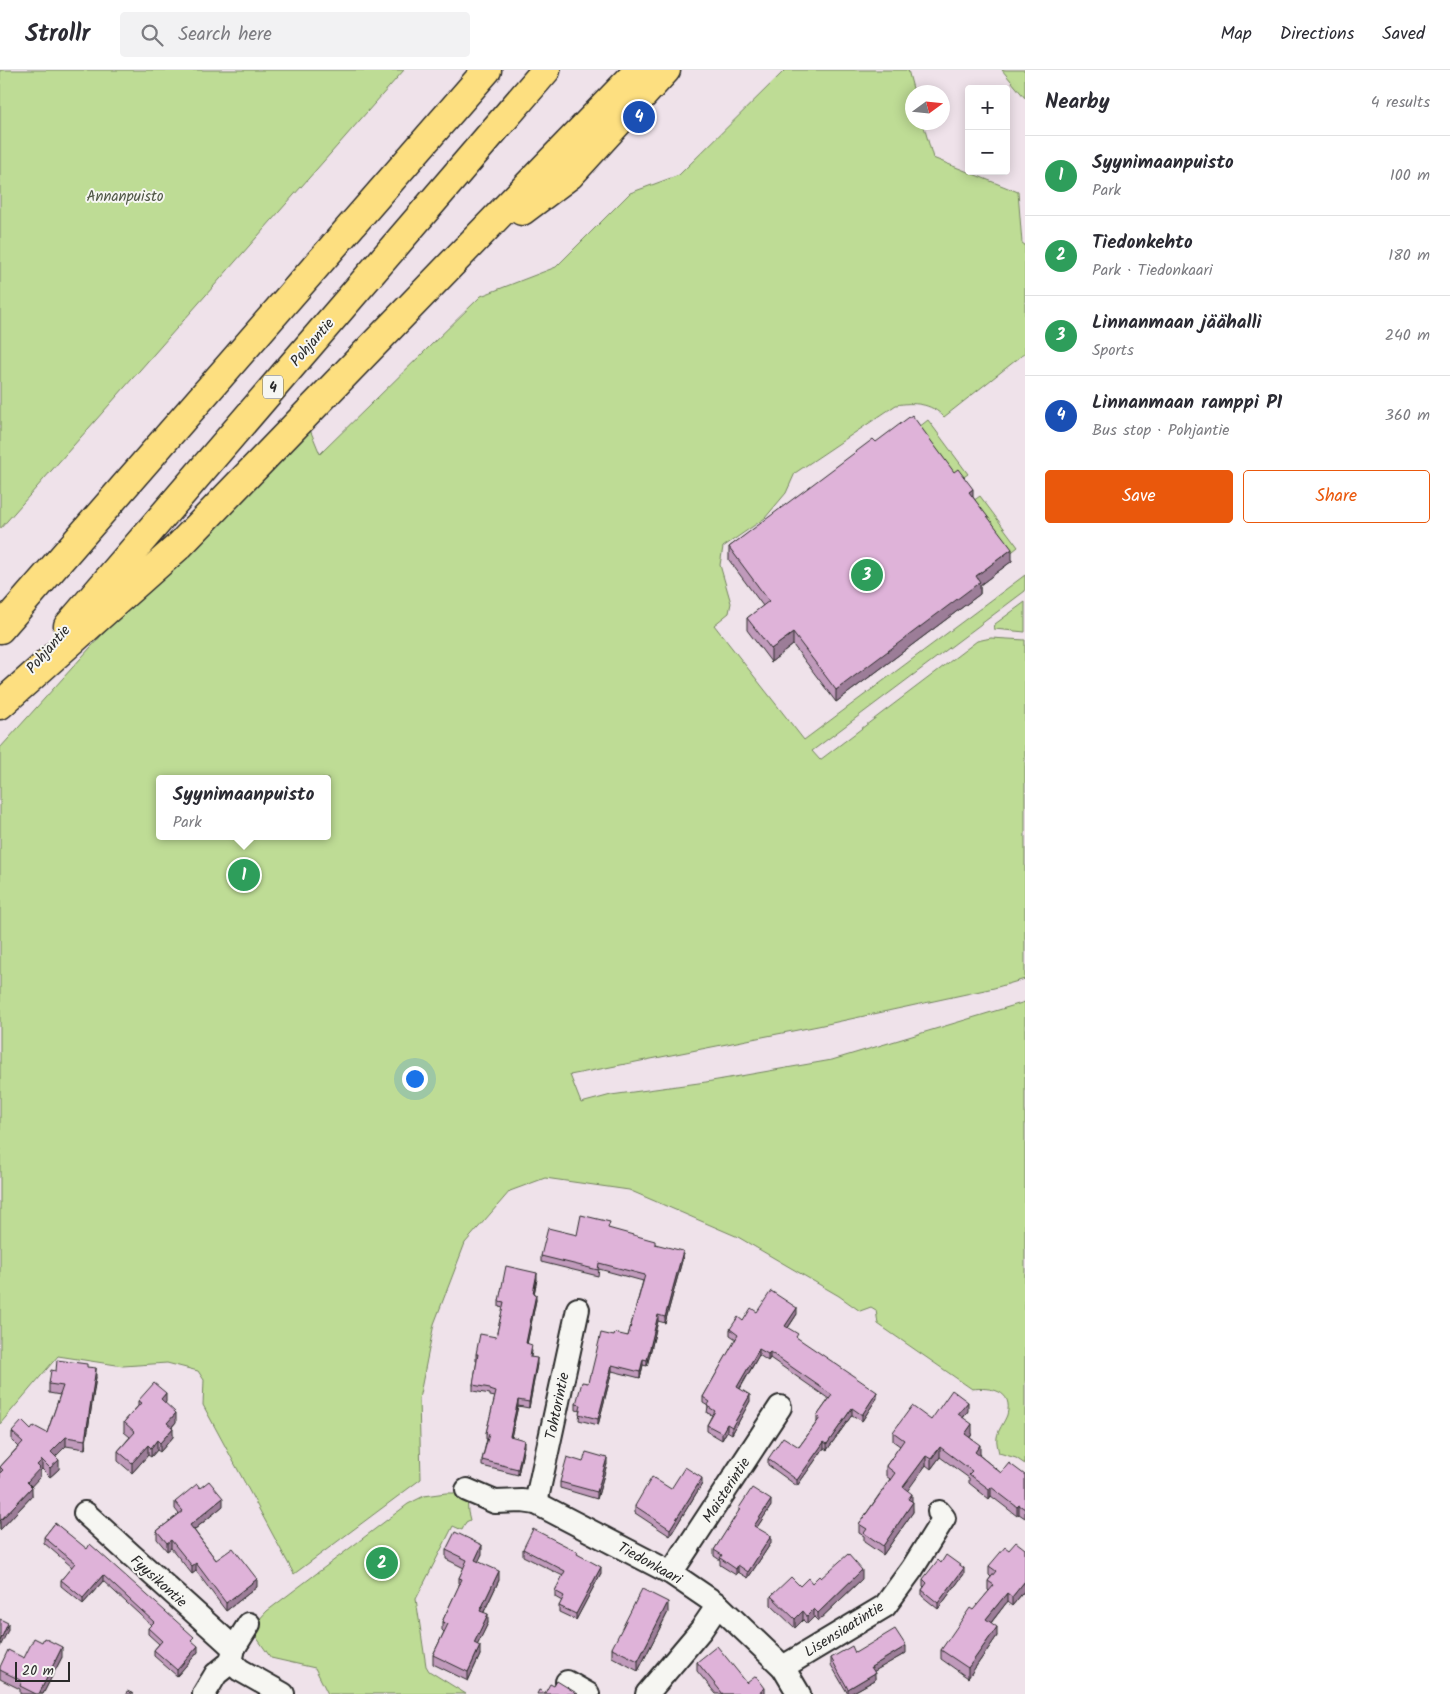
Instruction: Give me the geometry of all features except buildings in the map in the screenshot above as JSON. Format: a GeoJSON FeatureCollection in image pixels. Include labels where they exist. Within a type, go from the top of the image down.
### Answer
{"type":"FeatureCollection","features":[{"type":"Feature","properties":{"kind":"highway"},"geometry":{"type":"LineString","coordinates":[[0,629],[487,70]]}},
{"type":"Feature","properties":{"kind":"highway","name":"Pohjantie"},"geometry":{"type":"LineString","coordinates":[[0,705],[546,70]]}},
{"type":"Feature","properties":{"kind":"highway"},"geometry":{"type":"LineString","coordinates":[[0,705],[180,545],[639,70]]}},
{"type":"Feature","properties":{"kind":"highway"},"geometry":{"type":"LineString","coordinates":[[453,263],[570,175],[666,70]]}},
{"type":"Feature","properties":{"kind":"street","name":"Tohtorintie"},"geometry":{"type":"LineString","coordinates":[[536,1503],[578,1309]]}},
{"type":"Feature","properties":{"kind":"street","name":"Maisterintie"},"geometry":{"type":"LineString","coordinates":[[671,1573],[780,1407]]}},
{"type":"Feature","properties":{"kind":"street","name":"Tiedonkaari"},"geometry":{"type":"LineString","coordinates":[[467,1490],[495,1502],[522,1500],[536,1503],[671,1573],[718,1605],[783,1667],[799,1694]]}},
{"type":"Feature","properties":{"kind":"street","name":"Lisensiaatintie"},"geometry":{"type":"LineString","coordinates":[[783,1667],[884,1606],[912,1569],[944,1518],[939,1512]]}},
{"type":"Feature","properties":{"kind":"street","name":"Fyysikontie"},"geometry":{"type":"LineString","coordinates":[[85,1513],[233,1655],[240,1670],[283,1694]]}},
{"type":"Feature","properties":{"kind":"street"},"geometry":{"type":"LineString","coordinates":[[647,1694],[701,1630],[718,1605]]}},
{"type":"Feature","properties":{"kind":"street"},"geometry":{"type":"LineString","coordinates":[[204,1694],[216,1674],[233,1655],[249,1624]]}},
{"type":"Feature","properties":{"kind":"street"},"geometry":{"type":"LineString","coordinates":[[567,1682],[588,1694]]}},
{"type":"Feature","properties":{"kind":"green space","name":"Annanpuisto"},"geometry":{"type":"Polygon","coordinates":[[[0,70],[404,70],[0,529],[0,70]]]}},
{"type":"Feature","properties":{"kind":"green space"},"geometry":{"type":"Polygon","coordinates":[[[785,70],[908,70],[912,85],[905,85],[905,130],[925,130],[933,158],[965,171],[965,175],[976,175],[1018,192],[1022,243],[1025,245],[1025,353],[944,417],[928,406],[896,405],[795,473],[786,493],[765,518],[723,547],[720,565],[731,603],[729,613],[714,625],[804,740],[1025,575],[1025,591],[812,751],[820,760],[977,641],[991,638],[1025,640],[1025,979],[994,988],[818,1026],[570,1075],[581,1103],[611,1095],[706,1082],[832,1060],[1025,1002],[1025,1464],[1016,1458],[999,1453],[997,1437],[1007,1415],[1008,1407],[1004,1395],[993,1390],[972,1389],[878,1324],[876,1310],[871,1307],[860,1311],[839,1296],[738,1237],[629,1190],[545,1178],[510,1191],[465,1243],[434,1324],[419,1399],[421,1479],[294,1574],[203,1405],[204,1380],[198,1371],[167,1363],[123,1366],[58,1356],[0,1424],[0,748],[181,547],[306,420],[320,454],[481,296],[556,267],[630,193],[679,175],[785,70]]]}},
{"type":"Feature","properties":{"kind":"green space"},"geometry":{"type":"Polygon","coordinates":[[[1002,70],[1025,70],[1025,98],[1002,70]]]}},
{"type":"Feature","properties":{"kind":"green space"},"geometry":{"type":"Polygon","coordinates":[[[928,420],[968,474],[954,484],[914,431],[928,420]]]}},
{"type":"Feature","properties":{"kind":"green space"},"geometry":{"type":"Polygon","coordinates":[[[980,496],[1018,547],[1008,555],[969,504],[980,496]]]}},
{"type":"Feature","properties":{"kind":"green space"},"geometry":{"type":"Polygon","coordinates":[[[1025,602],[1025,632],[994,629],[995,624],[1025,602]]]}},
{"type":"Feature","properties":{"kind":"green space"},"geometry":{"type":"Polygon","coordinates":[[[460,1493],[467,1496],[470,1520],[466,1522],[462,1530],[453,1526],[416,1599],[426,1666],[429,1671],[466,1694],[328,1694],[315,1668],[271,1658],[252,1631],[255,1624],[267,1611],[408,1504],[424,1496],[460,1493]]]}},
{"type":"Feature","properties":{"kind":"place","name":"Linnanmaan ramppi P1"},"geometry":{"type":"Point","coordinates":[639,117]}},
{"type":"Feature","properties":{"kind":"place","name":"Linnanmaan jäähalli"},"geometry":{"type":"Point","coordinates":[867,575]}},
{"type":"Feature","properties":{"kind":"place","name":"Syynimaanpuisto"},"geometry":{"type":"Point","coordinates":[244,875]}},
{"type":"Feature","properties":{"kind":"place","name":"Tiedonkehto"},"geometry":{"type":"Point","coordinates":[382,1563]}}]}
